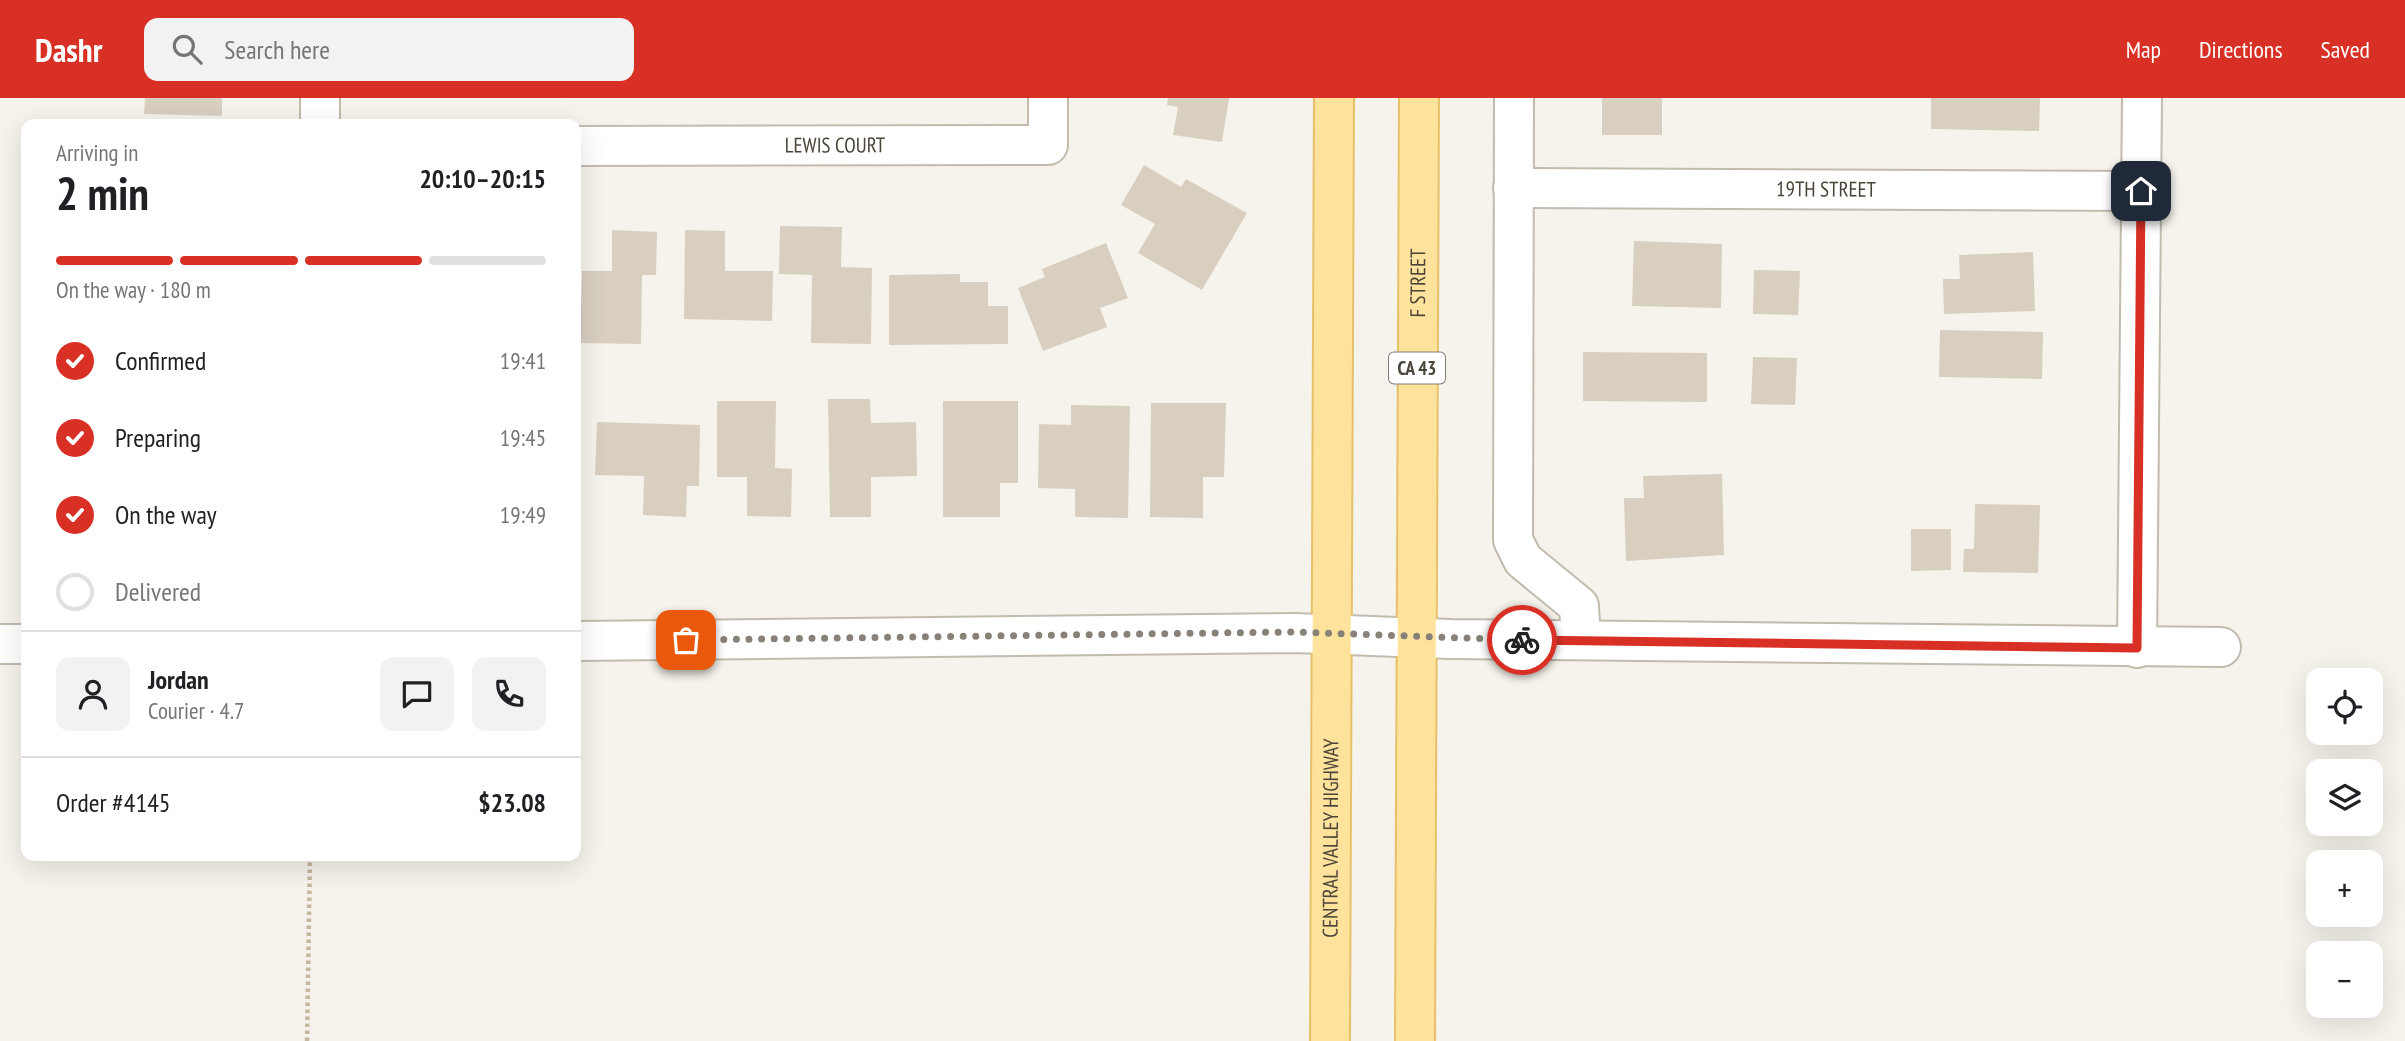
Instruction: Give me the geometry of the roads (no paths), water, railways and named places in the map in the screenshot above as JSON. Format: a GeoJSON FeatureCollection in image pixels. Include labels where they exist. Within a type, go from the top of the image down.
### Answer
{"type":"FeatureCollection","features":[{"type":"Feature","properties":{"kind":"main road"},"geometry":{"type":"LineString","coordinates":[[1329,634],[1334,98]]}},
{"type":"Feature","properties":{"kind":"main road","name":"F STREET"},"geometry":{"type":"LineString","coordinates":[[1415,638],[1419,98]]}},
{"type":"Feature","properties":{"kind":"main road","name":"CENTRAL VALLEY HIGHWAY"},"geometry":{"type":"LineString","coordinates":[[1329,634],[1330,1041]]}},
{"type":"Feature","properties":{"kind":"main road","name":"CA 43"},"geometry":{"type":"LineString","coordinates":[[1415,638],[1415,1041]]}},
{"type":"Feature","properties":{"kind":"street"},"geometry":{"type":"LineString","coordinates":[[320,98],[320,119]]}},
{"type":"Feature","properties":{"kind":"street","name":"LEWIS COURT"},"geometry":{"type":"LineString","coordinates":[[581,146],[1048,145],[1048,98]]}},
{"type":"Feature","properties":{"kind":"street"},"geometry":{"type":"LineString","coordinates":[[1514,98],[1513,540],[1523,560],[1579,606],[1581,640]]}},
{"type":"Feature","properties":{"kind":"street"},"geometry":{"type":"LineString","coordinates":[[2137,648],[2141,98]]}},
{"type":"Feature","properties":{"kind":"street","name":"19TH STREET"},"geometry":{"type":"LineString","coordinates":[[1513,188],[2141,191]]}},
{"type":"Feature","properties":{"kind":"street"},"geometry":{"type":"LineString","coordinates":[[581,641],[1329,634],[1415,638],[2221,647]]}},
{"type":"Feature","properties":{"kind":"street"},"geometry":{"type":"LineString","coordinates":[[0,643],[21,644]]}}]}
